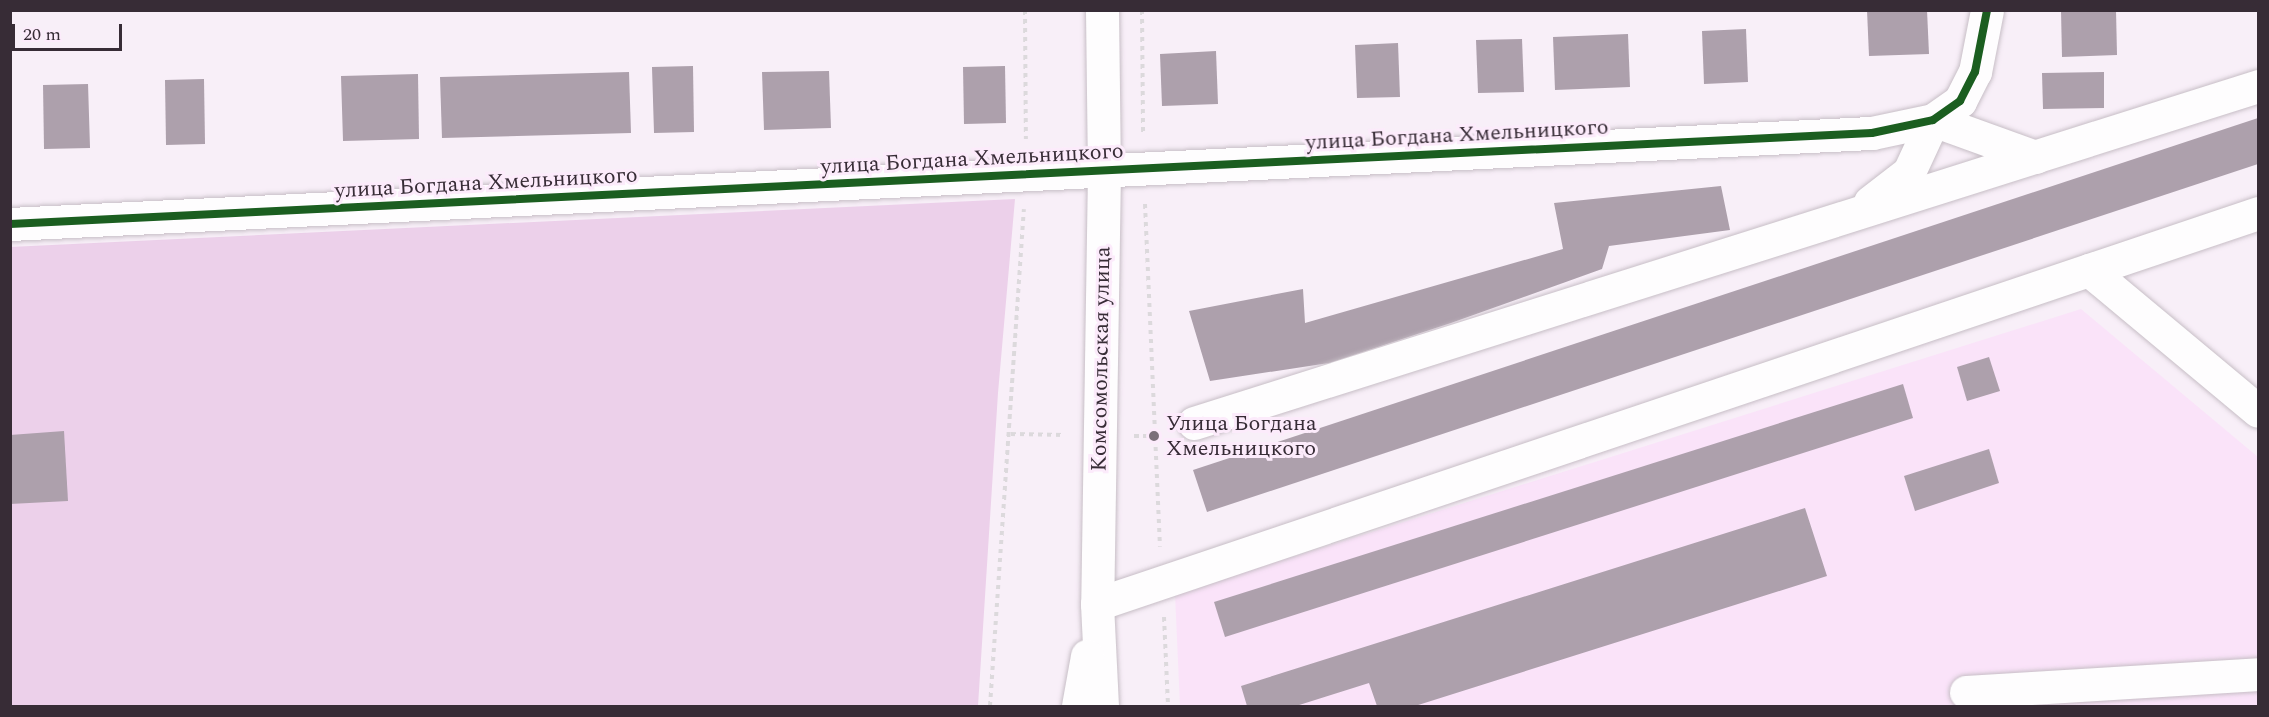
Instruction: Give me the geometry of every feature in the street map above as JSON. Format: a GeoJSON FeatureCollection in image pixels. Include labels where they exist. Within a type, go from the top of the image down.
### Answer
{"type":"FeatureCollection","features":[{"type":"Feature","properties":{"kind":"street","name":"Комсомольская улица"},"geometry":{"type":"LineString","coordinates":[[1102,10],[1104,171],[1097,604],[1102,706]]}},
{"type":"Feature","properties":{"kind":"street"},"geometry":{"type":"LineString","coordinates":[[1853,215],[1909,172],[1933,120],[1960,101],[1975,72],[1987,10]]}},
{"type":"Feature","properties":{"kind":"street"},"geometry":{"type":"LineString","coordinates":[[1194,423],[2259,87]]}},
{"type":"Feature","properties":{"kind":"street","name":"улица Богдана Хмельницкого"},"geometry":{"type":"LineString","coordinates":[[10,224],[1872,133],[1933,120]]}},
{"type":"Feature","properties":{"kind":"street"},"geometry":{"type":"LineString","coordinates":[[1933,120],[2035,157]]}},
{"type":"Feature","properties":{"kind":"street"},"geometry":{"type":"LineString","coordinates":[[1078,706],[1097,604],[2259,213]]}},
{"type":"Feature","properties":{"kind":"street"},"geometry":{"type":"LineString","coordinates":[[2089,270],[2259,411]]}},
{"type":"Feature","properties":{"kind":"street"},"geometry":{"type":"LineString","coordinates":[[1966,692],[2259,674]]}},
{"type":"Feature","properties":{"kind":"path"},"geometry":{"type":"LineString","coordinates":[[990,706],[1026,174],[1025,10]]}},
{"type":"Feature","properties":{"kind":"path"},"geometry":{"type":"LineString","coordinates":[[1142,10],[1143,169],[1168,706]]}},
{"type":"Feature","properties":{"kind":"shaded area"},"geometry":{"type":"Polygon","coordinates":[[[1015,199],[998,393],[978,706],[11,706],[10,247],[1015,199]]]}},
{"type":"Feature","properties":{"kind":"shaded area"},"geometry":{"type":"Polygon","coordinates":[[[2081,309],[2258,457],[2258,706],[1180,706],[1175,594],[2081,309]]]}},
{"type":"Feature","properties":{"kind":"building"},"geometry":{"type":"Polygon","coordinates":[[[1867,10],[1927,10],[1929,54],[1869,56],[1867,10]]]}},
{"type":"Feature","properties":{"kind":"building"},"geometry":{"type":"Polygon","coordinates":[[[2061,10],[2116,10],[2117,55],[2062,57],[2061,10]]]}},
{"type":"Feature","properties":{"kind":"building"},"geometry":{"type":"Polygon","coordinates":[[[1746,29],[1748,82],[1704,84],[1702,31],[1746,29]]]}},
{"type":"Feature","properties":{"kind":"building"},"geometry":{"type":"Polygon","coordinates":[[[1628,34],[1630,87],[1555,90],[1553,37],[1628,34]]]}},
{"type":"Feature","properties":{"kind":"building"},"geometry":{"type":"Polygon","coordinates":[[[1522,39],[1524,92],[1478,93],[1476,40],[1522,39]]]}},
{"type":"Feature","properties":{"kind":"building"},"geometry":{"type":"Polygon","coordinates":[[[1398,43],[1400,97],[1357,98],[1355,45],[1398,43]]]}},
{"type":"Feature","properties":{"kind":"building"},"geometry":{"type":"Polygon","coordinates":[[[1216,51],[1218,104],[1162,106],[1160,54],[1216,51]]]}},
{"type":"Feature","properties":{"kind":"building"},"geometry":{"type":"Polygon","coordinates":[[[693,66],[694,132],[654,133],[652,67],[693,66]]]}},
{"type":"Feature","properties":{"kind":"building"},"geometry":{"type":"Polygon","coordinates":[[[1005,66],[1006,123],[964,124],[963,67],[1005,66]]]}},
{"type":"Feature","properties":{"kind":"building"},"geometry":{"type":"Polygon","coordinates":[[[829,71],[831,128],[764,130],[762,72],[829,71]]]}},
{"type":"Feature","properties":{"kind":"building"},"geometry":{"type":"Polygon","coordinates":[[[629,72],[631,133],[442,138],[440,77],[629,72]]]}},
{"type":"Feature","properties":{"kind":"building"},"geometry":{"type":"Polygon","coordinates":[[[2104,72],[2104,108],[2043,109],[2042,73],[2104,72]]]}},
{"type":"Feature","properties":{"kind":"building"},"geometry":{"type":"Polygon","coordinates":[[[418,74],[419,139],[343,141],[341,76],[418,74]]]}},
{"type":"Feature","properties":{"kind":"building"},"geometry":{"type":"Polygon","coordinates":[[[204,79],[205,144],[166,145],[165,80],[204,79]]]}},
{"type":"Feature","properties":{"kind":"building"},"geometry":{"type":"Polygon","coordinates":[[[88,84],[90,148],[44,149],[43,85],[88,84]]]}},
{"type":"Feature","properties":{"kind":"building"},"geometry":{"type":"Polygon","coordinates":[[[2258,118],[2258,164],[1207,512],[1193,470],[2258,118]]]}},
{"type":"Feature","properties":{"kind":"building"},"geometry":{"type":"Polygon","coordinates":[[[1721,186],[1730,230],[1609,246],[1602,269],[1451,323],[1329,363],[1210,381],[1189,311],[1303,289],[1305,323],[1563,249],[1554,203],[1721,186]]]}},
{"type":"Feature","properties":{"kind":"building"},"geometry":{"type":"Polygon","coordinates":[[[1989,357],[2000,391],[1967,401],[1957,367],[1989,357]]]}},
{"type":"Feature","properties":{"kind":"building"},"geometry":{"type":"Polygon","coordinates":[[[1903,384],[1913,418],[1225,637],[1214,602],[1903,384]]]}},
{"type":"Feature","properties":{"kind":"building"},"geometry":{"type":"Polygon","coordinates":[[[64,431],[68,501],[10,504],[10,435],[64,431]]]}},
{"type":"Feature","properties":{"kind":"building"},"geometry":{"type":"Polygon","coordinates":[[[1989,449],[1999,483],[1915,511],[1904,476],[1989,449]]]}},
{"type":"Feature","properties":{"kind":"building"},"geometry":{"type":"Polygon","coordinates":[[[1805,508],[1827,576],[1415,706],[1377,706],[1369,683],[1296,706],[1247,706],[1241,686],[1805,508]]]}},
{"type":"Feature","properties":{"kind":"cycle path"},"geometry":{"type":"LineString","coordinates":[[10,224],[1872,133],[1933,120],[1960,101],[1975,72],[1987,10]]}},
{"type":"Feature","properties":{"kind":"place","name":"Улица Богдана Хмельницкого"},"geometry":{"type":"Point","coordinates":[1154,436]}}]}
